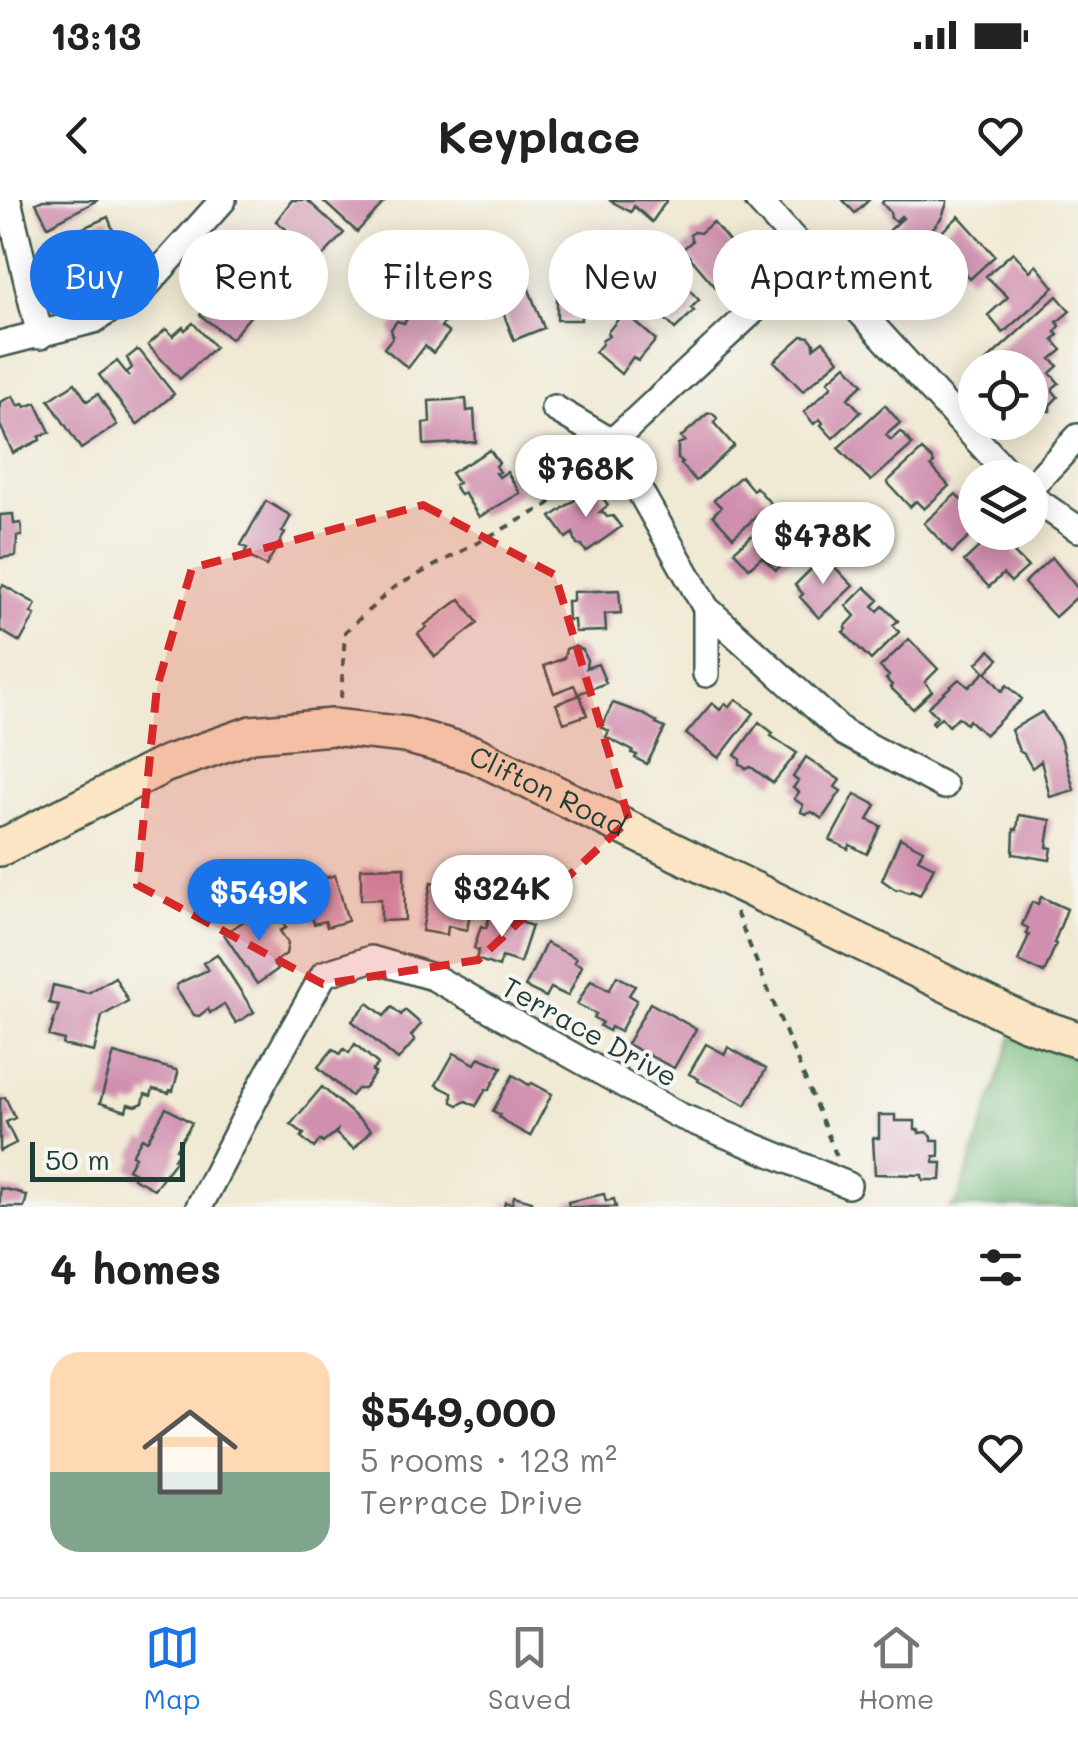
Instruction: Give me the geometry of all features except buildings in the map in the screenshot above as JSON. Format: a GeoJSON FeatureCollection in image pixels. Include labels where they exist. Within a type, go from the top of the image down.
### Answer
{"type":"FeatureCollection","features":[{"type":"Feature","properties":{"kind":"street"},"geometry":{"type":"LineString","coordinates":[[8,200],[40,336]]}},
{"type":"Feature","properties":{"kind":"street"},"geometry":{"type":"LineString","coordinates":[[0,344],[94,320],[144,288],[222,200]]}},
{"type":"Feature","properties":{"kind":"street"},"geometry":{"type":"LineString","coordinates":[[758,200],[787,230]]}},
{"type":"Feature","properties":{"kind":"street"},"geometry":{"type":"LineString","coordinates":[[612,442],[743,320]]}},
{"type":"Feature","properties":{"kind":"street"},"geometry":{"type":"LineString","coordinates":[[870,320],[996,460]]}},
{"type":"Feature","properties":{"kind":"street"},"geometry":{"type":"LineString","coordinates":[[554,408],[612,442],[706,608],[844,733],[944,786]]}},
{"type":"Feature","properties":{"kind":"street"},"geometry":{"type":"LineString","coordinates":[[1048,471],[1078,437]]}},
{"type":"Feature","properties":{"kind":"street"},"geometry":{"type":"LineString","coordinates":[[1048,506],[1078,529]]}},
{"type":"Feature","properties":{"kind":"street"},"geometry":{"type":"LineString","coordinates":[[706,608],[706,674]]}},
{"type":"Feature","properties":{"kind":"street","name":"Clifton Road"},"geometry":{"type":"LineString","coordinates":[[0,848],[166,764],[252,734],[339,728],[406,735],[474,754],[1025,1022],[1078,1040]]}},
{"type":"Feature","properties":{"kind":"street","name":"Terrace Drive"},"geometry":{"type":"LineString","coordinates":[[199,1207],[324,974],[371,959],[433,977],[678,1115],[848,1185]]}},
{"type":"Feature","properties":{"kind":"path"},"geometry":{"type":"LineString","coordinates":[[339,728],[345,632],[392,588],[546,506],[612,442]]}},
{"type":"Feature","properties":{"kind":"path"},"geometry":{"type":"LineString","coordinates":[[720,874],[848,1185]]}},
{"type":"Feature","properties":{"kind":"highlighted area"},"geometry":{"type":"Polygon","coordinates":[[[423,505],[555,575],[629,820],[478,960],[323,984],[137,885],[157,687],[192,568],[423,505]]]}},
{"type":"Feature","properties":{"kind":"green space"},"geometry":{"type":"Polygon","coordinates":[[[1012,1037],[1078,1058],[1078,1207],[950,1207],[958,1201],[1012,1037]]]}}]}
